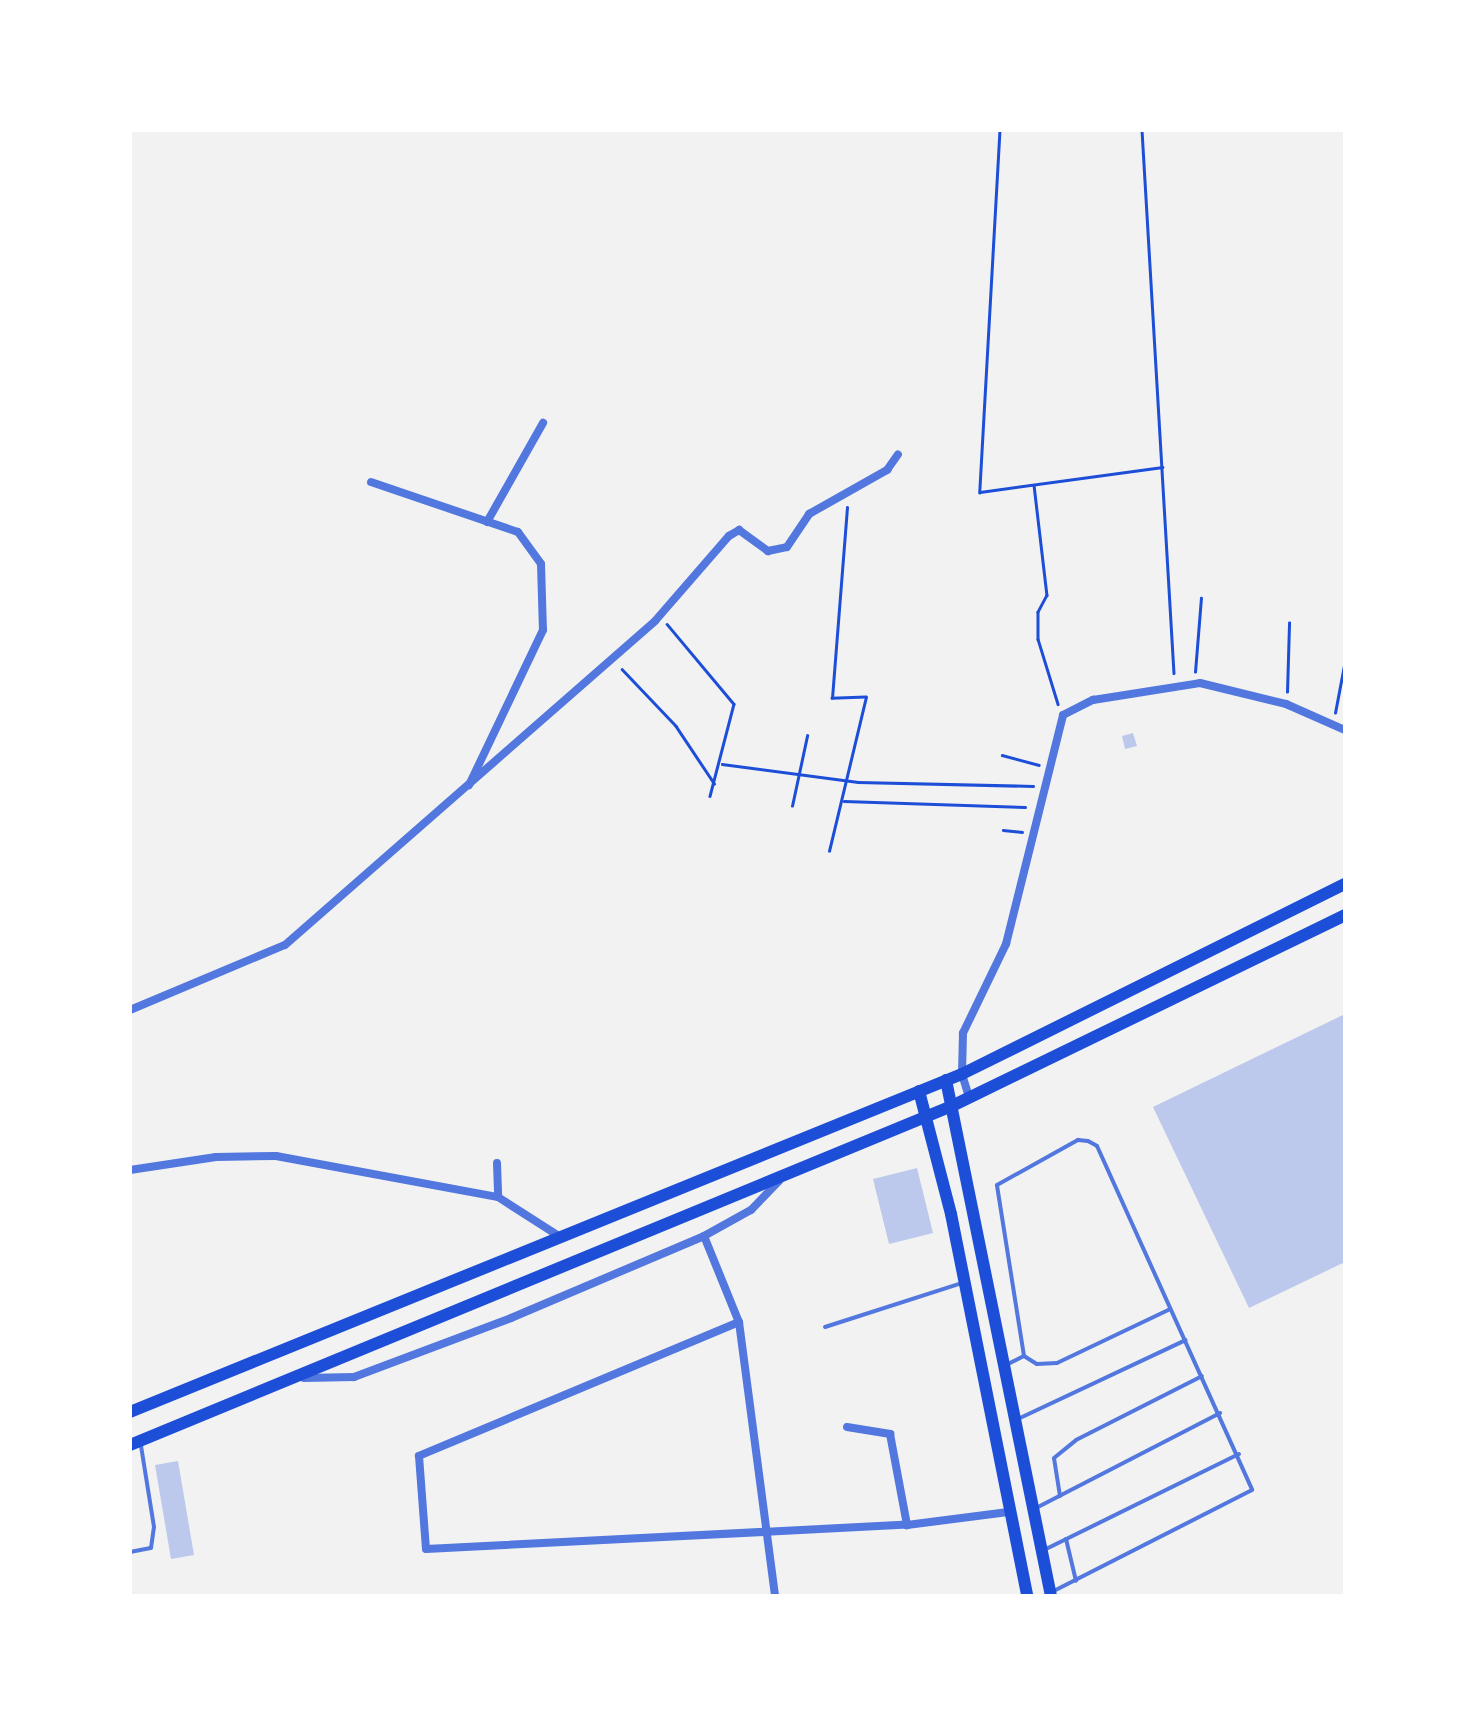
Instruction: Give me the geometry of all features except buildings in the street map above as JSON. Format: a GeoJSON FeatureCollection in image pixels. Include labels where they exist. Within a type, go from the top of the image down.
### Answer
{"type":"FeatureCollection","features":[{"type":"Feature","properties":{"kind":"main road"},"geometry":{"type":"LineString","coordinates":[[130,1412],[962,1074],[1345,884]]}},
{"type":"Feature","properties":{"kind":"main road"},"geometry":{"type":"LineString","coordinates":[[135,1443],[929,1116],[1345,915]]}},
{"type":"Feature","properties":{"kind":"main road"},"geometry":{"type":"LineString","coordinates":[[946,1080],[1050,1594]]}},
{"type":"Feature","properties":{"kind":"main road"},"geometry":{"type":"LineString","coordinates":[[919,1091],[929,1116],[1027,1596]]}},
{"type":"Feature","properties":{"kind":"street"},"geometry":{"type":"LineString","coordinates":[[487,522],[543,423]]}},
{"type":"Feature","properties":{"kind":"street"},"geometry":{"type":"LineString","coordinates":[[130,1010],[284,945],[613,658],[660,615],[739,530],[768,551],[787,548],[809,514],[887,470],[898,454]]}},
{"type":"Feature","properties":{"kind":"street"},"geometry":{"type":"LineString","coordinates":[[372,482],[487,522],[532,543],[540,564],[544,613],[528,668],[467,789]]}},
{"type":"Feature","properties":{"kind":"street"},"geometry":{"type":"LineString","coordinates":[[970,1097],[962,1074],[963,1033],[1006,944],[1063,714],[1074,705],[1176,684],[1194,684],[1286,704],[1345,730]]}},
{"type":"Feature","properties":{"kind":"street"},"geometry":{"type":"LineString","coordinates":[[130,1170],[276,1156],[498,1197],[560,1236]]}},
{"type":"Feature","properties":{"kind":"street"},"geometry":{"type":"LineString","coordinates":[[497,1163],[498,1197]]}},
{"type":"Feature","properties":{"kind":"street"},"geometry":{"type":"LineString","coordinates":[[300,1378],[354,1377],[704,1236],[751,1210],[780,1180]]}},
{"type":"Feature","properties":{"kind":"street"},"geometry":{"type":"LineString","coordinates":[[704,1236],[738,1322],[776,1596]]}},
{"type":"Feature","properties":{"kind":"street"},"geometry":{"type":"LineString","coordinates":[[738,1322],[420,1456],[426,1548],[908,1525],[1008,1512]]}},
{"type":"Feature","properties":{"kind":"street"},"geometry":{"type":"LineString","coordinates":[[847,1428],[890,1434],[908,1525]]}},
{"type":"Feature","properties":{"kind":"lane"},"geometry":{"type":"LineString","coordinates":[[1050,1594],[1248,1495],[1240,1454],[1097,1146],[1078,1140],[997,1185],[1024,1356],[1036,1364],[1058,1363],[1170,1309]]}},
{"type":"Feature","properties":{"kind":"lane"},"geometry":{"type":"LineString","coordinates":[[825,1327],[964,1283]]}},
{"type":"Feature","properties":{"kind":"lane"},"geometry":{"type":"LineString","coordinates":[[991,1426],[1017,1418],[1186,1340]]}},
{"type":"Feature","properties":{"kind":"lane"},"geometry":{"type":"LineString","coordinates":[[1006,1365],[1024,1356]]}},
{"type":"Feature","properties":{"kind":"lane"},"geometry":{"type":"LineString","coordinates":[[1060,1496],[1054,1458],[1076,1440],[1202,1376]]}},
{"type":"Feature","properties":{"kind":"lane"},"geometry":{"type":"LineString","coordinates":[[1033,1510],[1220,1413]]}},
{"type":"Feature","properties":{"kind":"lane"},"geometry":{"type":"LineString","coordinates":[[130,1552],[151,1548],[154,1527],[135,1443]]}},
{"type":"Feature","properties":{"kind":"lane"},"geometry":{"type":"LineString","coordinates":[[1041,1552],[1240,1454]]}},
{"type":"Feature","properties":{"kind":"lane"},"geometry":{"type":"LineString","coordinates":[[1066,1539],[1076,1581]]}},
{"type":"Feature","properties":{"kind":"path"},"geometry":{"type":"LineString","coordinates":[[1000,130],[996,255],[978,441],[980,492],[1163,466]]}},
{"type":"Feature","properties":{"kind":"path"},"geometry":{"type":"LineString","coordinates":[[1142,130],[1176,684]]}},
{"type":"Feature","properties":{"kind":"path"},"geometry":{"type":"LineString","coordinates":[[1034,484],[1048,595],[1038,612],[1038,639],[1063,714]]}},
{"type":"Feature","properties":{"kind":"path"},"geometry":{"type":"LineString","coordinates":[[829,851],[851,778],[866,697],[832,698],[848,492]]}},
{"type":"Feature","properties":{"kind":"path"},"geometry":{"type":"LineString","coordinates":[[1194,684],[1202,598]]}},
{"type":"Feature","properties":{"kind":"path"},"geometry":{"type":"LineString","coordinates":[[660,615],[734,704],[722,764],[710,796]]}},
{"type":"Feature","properties":{"kind":"path"},"geometry":{"type":"LineString","coordinates":[[1286,704],[1289,622]]}},
{"type":"Feature","properties":{"kind":"path"},"geometry":{"type":"LineString","coordinates":[[613,658],[676,726],[715,784]]}},
{"type":"Feature","properties":{"kind":"path"},"geometry":{"type":"LineString","coordinates":[[1332,724],[1345,660]]}},
{"type":"Feature","properties":{"kind":"path"},"geometry":{"type":"LineString","coordinates":[[792,806],[807,736]]}},
{"type":"Feature","properties":{"kind":"path"},"geometry":{"type":"LineString","coordinates":[[1002,755],[1048,767]]}},
{"type":"Feature","properties":{"kind":"path"},"geometry":{"type":"LineString","coordinates":[[722,764],[851,778],[1044,786]]}},
{"type":"Feature","properties":{"kind":"path"},"geometry":{"type":"LineString","coordinates":[[842,801],[1039,808]]}},
{"type":"Feature","properties":{"kind":"path"},"geometry":{"type":"LineString","coordinates":[[1003,830],[1034,834]]}}]}
